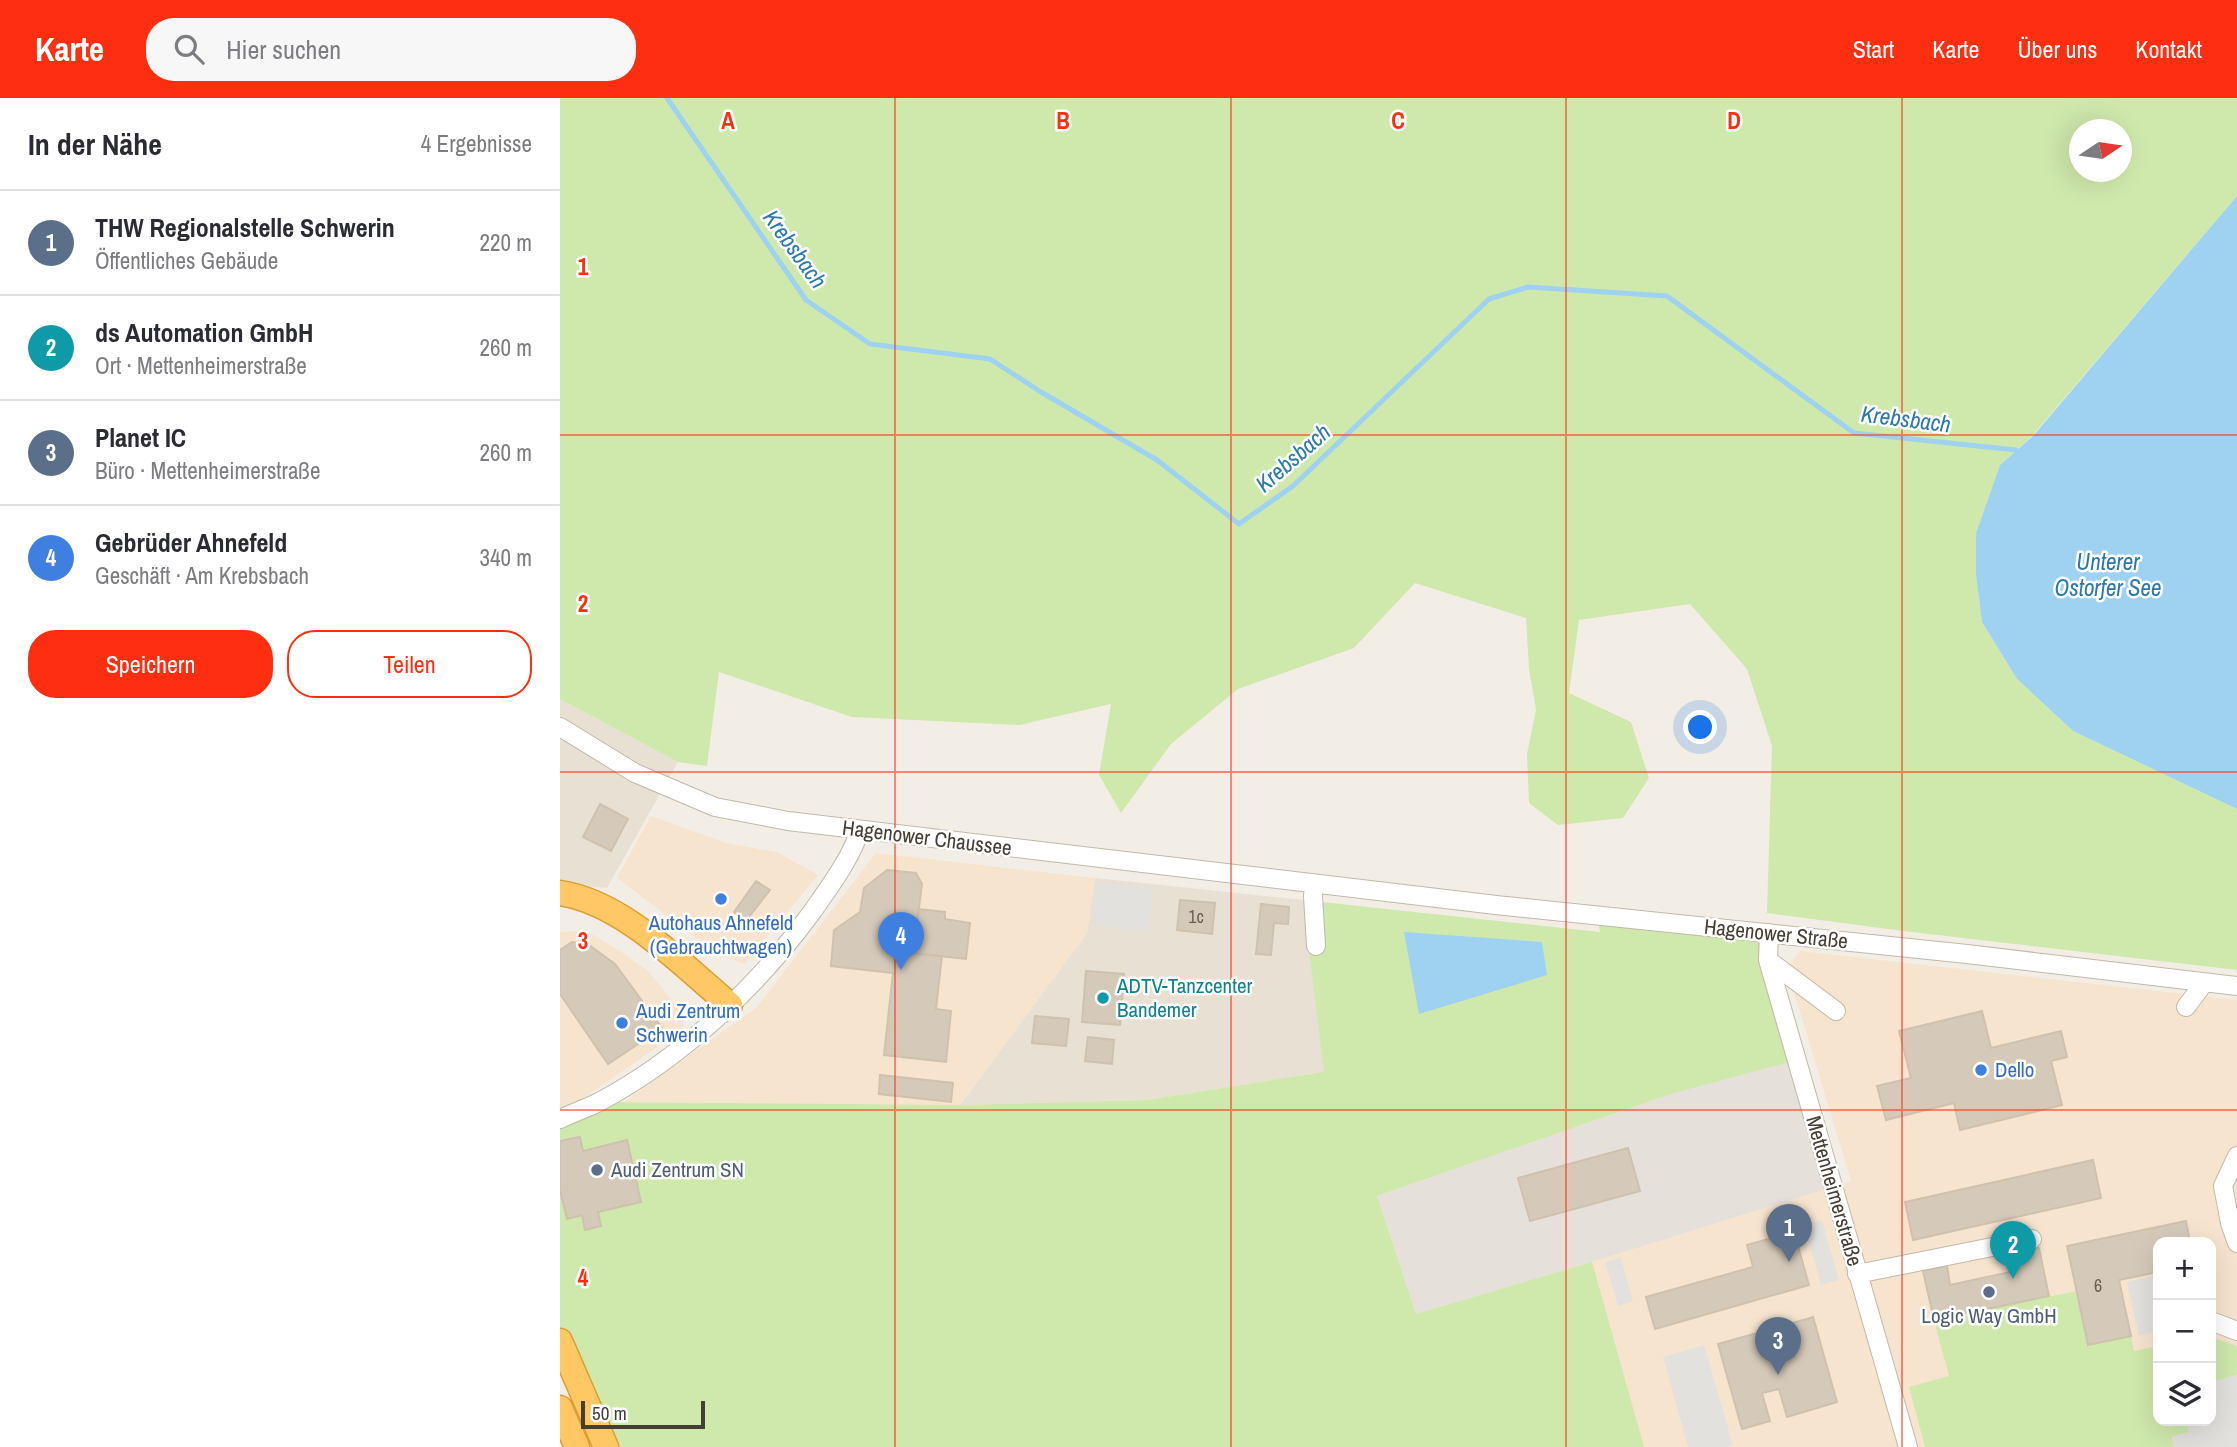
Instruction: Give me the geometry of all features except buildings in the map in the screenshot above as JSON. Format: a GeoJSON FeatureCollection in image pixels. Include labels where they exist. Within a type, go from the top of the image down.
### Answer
{"type":"FeatureCollection","features":[{"type":"Feature","properties":{"kind":"highway"},"geometry":{"type":"LineString","coordinates":[[560,893],[613,910],[730,1005]]}},
{"type":"Feature","properties":{"kind":"highway"},"geometry":{"type":"LineString","coordinates":[[560,1341],[606,1447]]}},
{"type":"Feature","properties":{"kind":"highway"},"geometry":{"type":"LineString","coordinates":[[560,1408],[577,1447]]}},
{"type":"Feature","properties":{"kind":"street","name":"Hagenower Chaussee"},"geometry":{"type":"LineString","coordinates":[[560,727],[635,773],[715,807],[788,821],[1314,884]]}},
{"type":"Feature","properties":{"kind":"street"},"geometry":{"type":"LineString","coordinates":[[560,1119],[599,1102],[661,1063],[754,983],[835,880],[855,846],[860,830]]}},
{"type":"Feature","properties":{"kind":"street"},"geometry":{"type":"LineString","coordinates":[[1314,884],[1316,946]]}},
{"type":"Feature","properties":{"kind":"street","name":"Hagenower Straße"},"geometry":{"type":"LineString","coordinates":[[1314,884],[1670,930],[1769,933],[2237,986]]}},
{"type":"Feature","properties":{"kind":"street","name":"Mettenheimerstraße"},"geometry":{"type":"LineString","coordinates":[[1769,933],[1768,960],[1908,1447]]}},
{"type":"Feature","properties":{"kind":"street"},"geometry":{"type":"LineString","coordinates":[[1768,960],[1836,1011]]}},
{"type":"Feature","properties":{"kind":"street"},"geometry":{"type":"LineString","coordinates":[[2186,1007],[2204,983]]}},
{"type":"Feature","properties":{"kind":"street"},"geometry":{"type":"LineString","coordinates":[[2237,1156],[2223,1186],[2237,1243]]}},
{"type":"Feature","properties":{"kind":"street"},"geometry":{"type":"LineString","coordinates":[[1857,1274],[2032,1239]]}},
{"type":"Feature","properties":{"kind":"street"},"geometry":{"type":"LineString","coordinates":[[2216,1323],[2237,1331]]}},
{"type":"Feature","properties":{"kind":"shaded area"},"geometry":{"type":"Polygon","coordinates":[[[560,699],[678,762],[607,888],[560,884],[560,699]]]}},
{"type":"Feature","properties":{"kind":"shaded area","name":"Autohaus Ahnefeld (Gebrauchtwagen)"},"geometry":{"type":"Polygon","coordinates":[[[651,816],[726,843],[777,852],[818,875],[745,964],[719,955],[617,878],[651,816]]]}},
{"type":"Feature","properties":{"kind":"shaded area"},"geometry":{"type":"Polygon","coordinates":[[[876,853],[1095,878],[1087,933],[960,1105],[624,1102],[756,1008],[876,853]]]}},
{"type":"Feature","properties":{"kind":"shaded area"},"geometry":{"type":"Polygon","coordinates":[[[1095,878],[1303,900],[1325,1072],[1147,1100],[960,1105],[1087,933],[1095,878]]]}},
{"type":"Feature","properties":{"kind":"shaded area"},"geometry":{"type":"Polygon","coordinates":[[[1097,883],[1153,889],[1149,931],[1092,925],[1097,883]]]}},
{"type":"Feature","properties":{"kind":"shaded area","name":"Audi Zentrum Schwerin"},"geometry":{"type":"Polygon","coordinates":[[[585,930],[648,971],[684,1015],[683,1030],[576,1103],[560,1108],[560,932],[585,930]]]}},
{"type":"Feature","properties":{"kind":"shaded area"},"geometry":{"type":"Polygon","coordinates":[[[1800,951],[2237,1000],[2237,1447],[1429,1447],[1416,1314],[1851,1181],[1787,969],[1800,951]]]}},
{"type":"Feature","properties":{"kind":"shaded area"},"geometry":{"type":"Polygon","coordinates":[[[1798,1060],[1832,1187],[1416,1314],[1377,1196],[1671,1094],[1798,1060]]]}},
{"type":"Feature","properties":{"kind":"shaded area"},"geometry":{"type":"Polygon","coordinates":[[[1822,1220],[1839,1280],[1821,1285],[1804,1225],[1822,1220]]]}},
{"type":"Feature","properties":{"kind":"shaded area"},"geometry":{"type":"Polygon","coordinates":[[[1621,1258],[1633,1301],[1618,1306],[1605,1262],[1621,1258]]]}},
{"type":"Feature","properties":{"kind":"shaded area"},"geometry":{"type":"Polygon","coordinates":[[[2153,1276],[2153,1332],[2139,1336],[2127,1282],[2153,1276]]]}},
{"type":"Feature","properties":{"kind":"shaded area"},"geometry":{"type":"Polygon","coordinates":[[[1704,1345],[1733,1445],[1727,1447],[1688,1447],[1663,1357],[1704,1345]]]}},
{"type":"Feature","properties":{"kind":"shaded area"},"geometry":{"type":"Polygon","coordinates":[[[2237,1375],[2237,1447],[2174,1447],[2172,1437],[2189,1432],[2187,1426],[2216,1426],[2216,1381],[2237,1375]]]}},
{"type":"Feature","properties":{"kind":"green space"},"geometry":{"type":"Polygon","coordinates":[[[560,98],[2237,98],[2237,196],[2032,436],[2000,465],[1976,533],[1976,575],[1982,622],[2017,679],[2073,731],[2237,809],[2237,970],[1767,913],[1772,746],[1747,669],[1690,604],[1579,620],[1569,693],[1631,722],[1649,778],[1623,818],[1558,825],[1529,803],[1527,754],[1536,710],[1529,669],[1526,618],[1415,583],[1354,648],[1238,689],[1171,744],[1121,813],[1099,775],[1111,704],[1019,725],[852,717],[719,672],[707,766],[678,762],[560,699],[560,98]]]}},
{"type":"Feature","properties":{"kind":"green space"},"geometry":{"type":"Polygon","coordinates":[[[1303,900],[1600,932],[1597,915],[1769,933],[1798,1060],[1671,1094],[1377,1196],[1416,1314],[1592,1262],[1644,1447],[606,1447],[560,1341],[560,1119],[599,1102],[960,1105],[1147,1100],[1324,1072],[1303,900]]]}},
{"type":"Feature","properties":{"kind":"green space"},"geometry":{"type":"Polygon","coordinates":[[[2077,1291],[2131,1336],[2134,1351],[2153,1347],[2153,1426],[2187,1426],[2189,1432],[2172,1437],[2174,1447],[1925,1447],[1909,1387],[1949,1376],[1934,1320],[2077,1291]]]}},
{"type":"Feature","properties":{"kind":"green space"},"geometry":{"type":"Polygon","coordinates":[[[2216,1339],[2237,1346],[2237,1375],[2216,1381],[2216,1339]]]}},
{"type":"Feature","properties":{"kind":"water","name":"Unterer Ostorfer See"},"geometry":{"type":"Polygon","coordinates":[[[2237,196],[2237,809],[2073,731],[2017,679],[1982,622],[1976,575],[1976,533],[2000,465],[2033,436],[2237,196]]]}},
{"type":"Feature","properties":{"kind":"water"},"geometry":{"type":"Polygon","coordinates":[[[1404,932],[1542,942],[1547,975],[1419,1014],[1404,932]]]}},
{"type":"Feature","properties":{"kind":"waterway","name":"Krebsbach"},"geometry":{"type":"LineString","coordinates":[[667,98],[806,300],[870,344],[990,359],[1157,460],[1239,524],[1293,486],[1489,299],[1528,287],[1667,296],[1854,433],[2016,450]]}},
{"type":"Feature","properties":{"kind":"place","name":"Autohaus Ahnefeld (Gebrauchtwagen)"},"geometry":{"type":"Point","coordinates":[721,899]}},
{"type":"Feature","properties":{"kind":"place","name":"Gebrüder Ahnefeld"},"geometry":{"type":"Point","coordinates":[901,970]}},
{"type":"Feature","properties":{"kind":"place","name":"ADTV-Tanzcenter Bandemer"},"geometry":{"type":"Point","coordinates":[1103,998]}},
{"type":"Feature","properties":{"kind":"place","name":"Audi Zentrum Schwerin"},"geometry":{"type":"Point","coordinates":[622,1023]}},
{"type":"Feature","properties":{"kind":"place","name":"Dello"},"geometry":{"type":"Point","coordinates":[1981,1070]}},
{"type":"Feature","properties":{"kind":"place","name":"Audi Zentrum SN"},"geometry":{"type":"Point","coordinates":[597,1170]}},
{"type":"Feature","properties":{"kind":"place","name":"THW Regionalstelle Schwerin"},"geometry":{"type":"Point","coordinates":[1789,1262]}},
{"type":"Feature","properties":{"kind":"place","name":"ds Automation GmbH"},"geometry":{"type":"Point","coordinates":[2013,1279]}},
{"type":"Feature","properties":{"kind":"place","name":"Logic Way GmbH"},"geometry":{"type":"Point","coordinates":[1989,1292]}},
{"type":"Feature","properties":{"kind":"place","name":"Planet IC"},"geometry":{"type":"Point","coordinates":[1778,1375]}}]}
